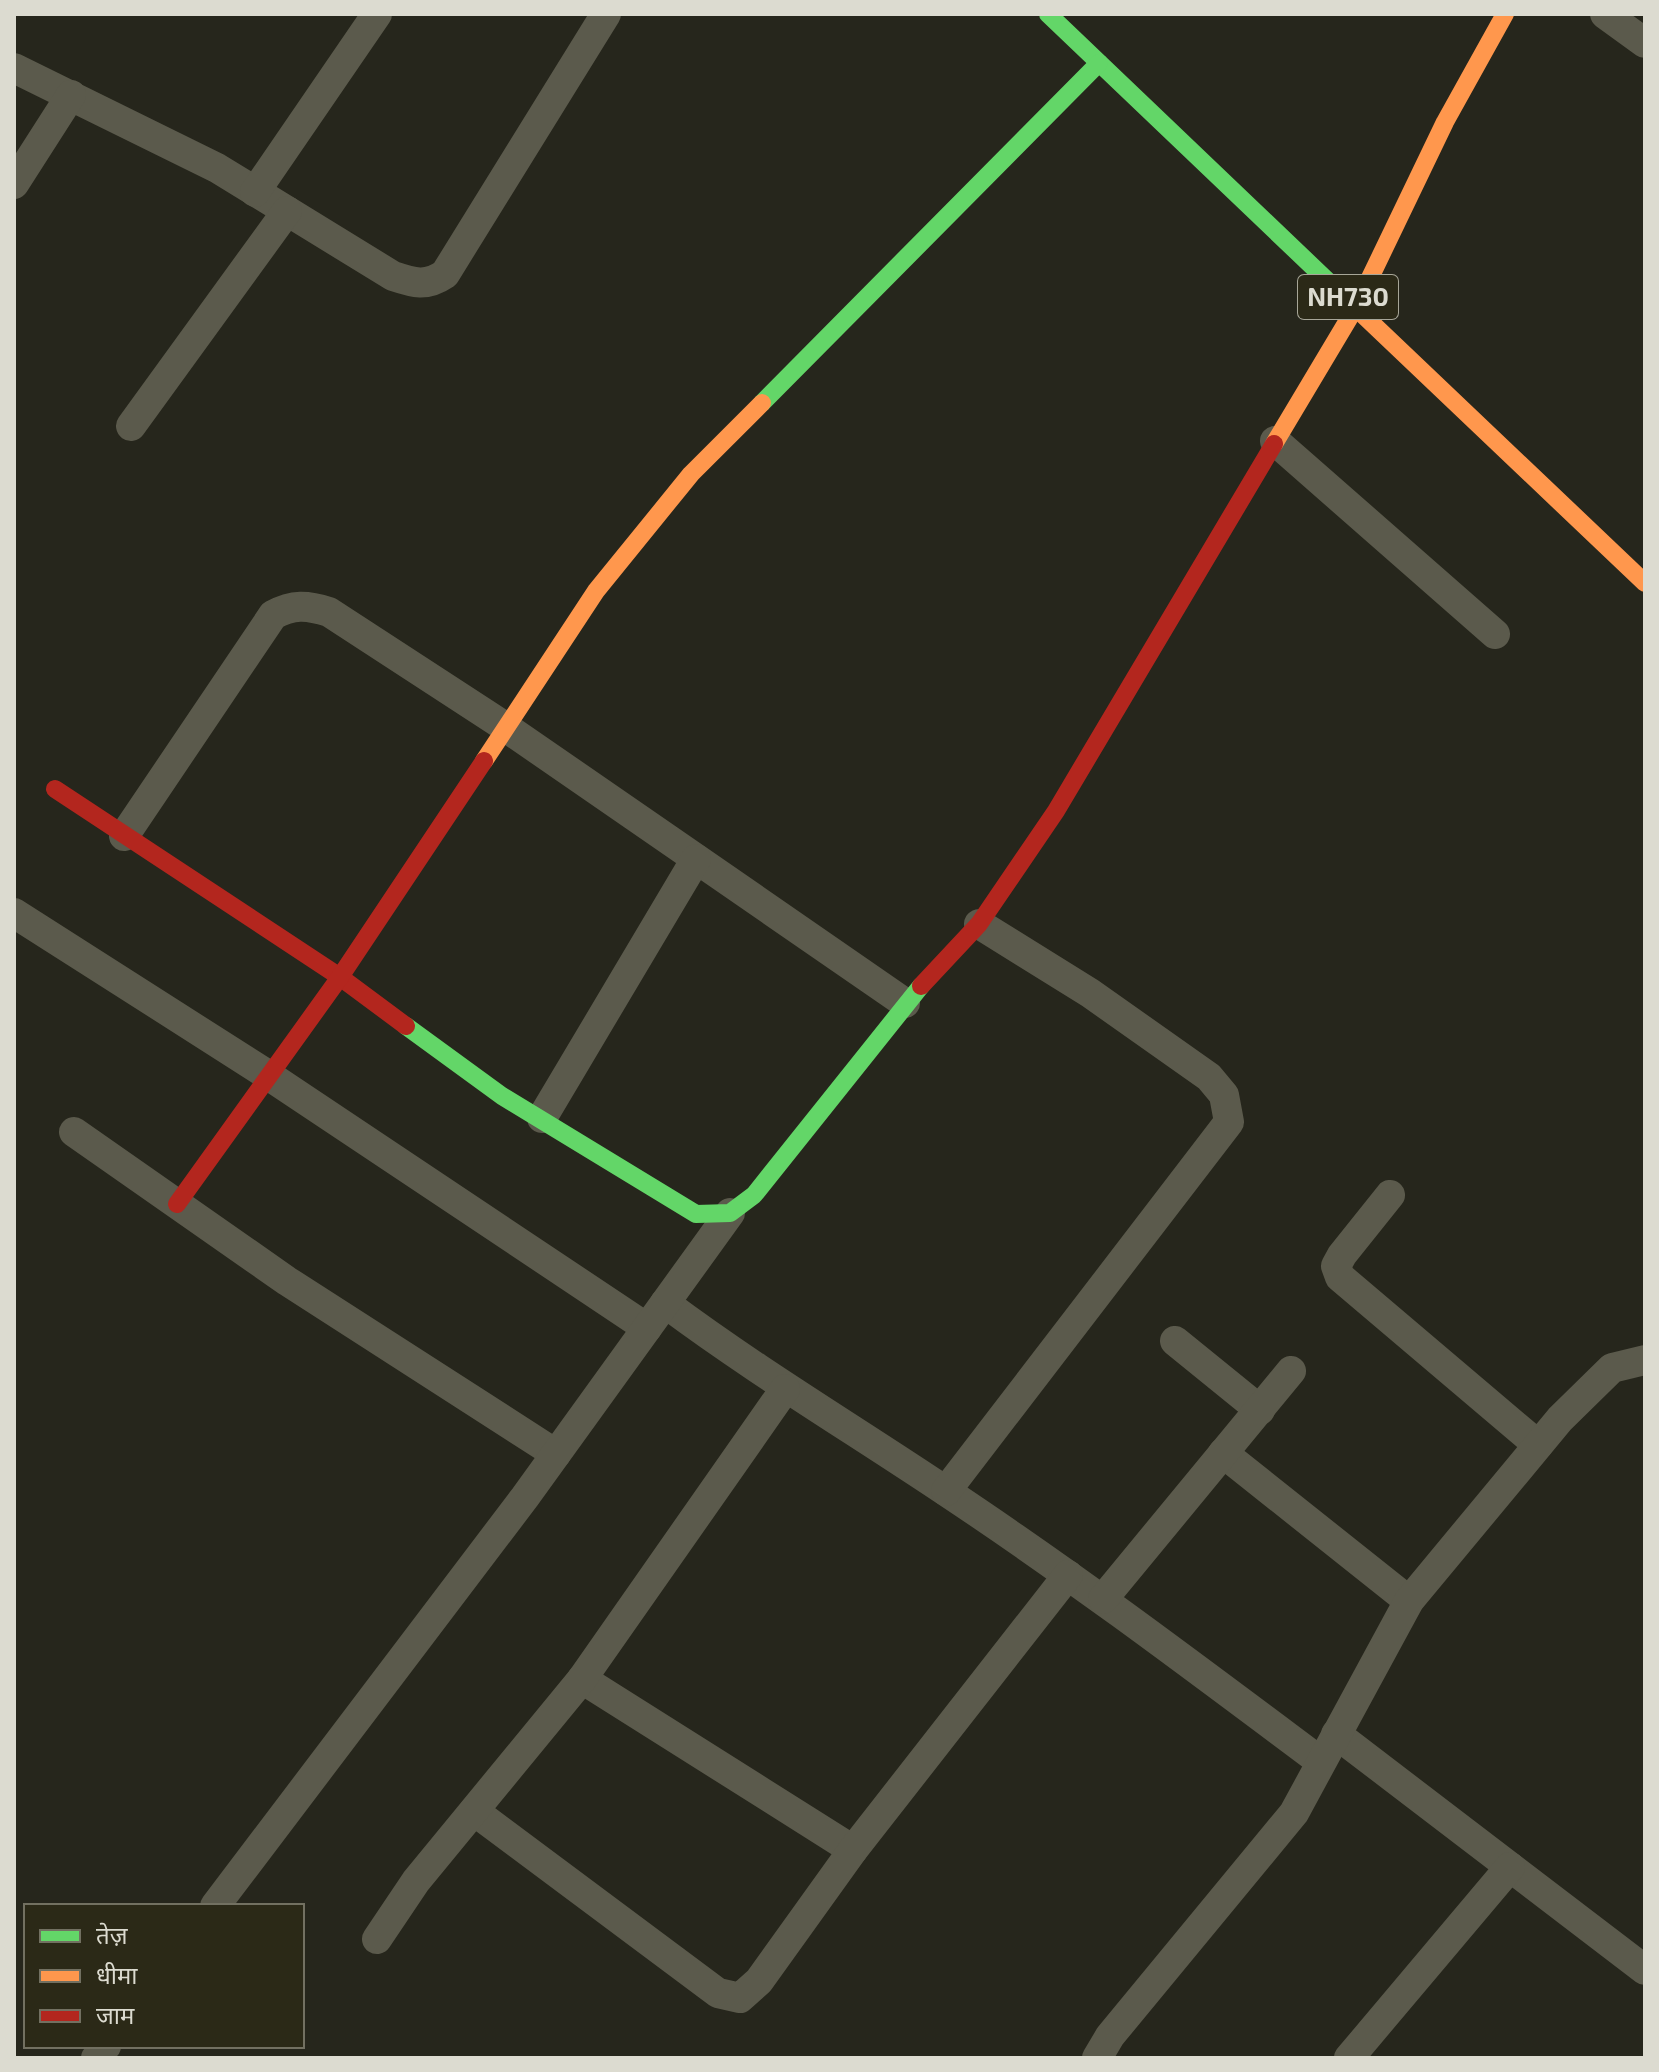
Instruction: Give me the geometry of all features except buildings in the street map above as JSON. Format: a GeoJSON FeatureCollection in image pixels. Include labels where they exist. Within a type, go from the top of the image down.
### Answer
{"type":"FeatureCollection","features":[{"type":"Feature","properties":{"kind":"main road","name":"NH730"},"geometry":{"type":"LineString","coordinates":[[1048,14],[1357,305],[1645,583]]}},
{"type":"Feature","properties":{"kind":"main road"},"geometry":{"type":"LineString","coordinates":[[55,789],[340,977],[502,1096],[696,1214],[730,1213],[754,1195],[905,1003],[979,924],[1056,811],[1357,305],[1445,122],[1505,14]]}},
{"type":"Feature","properties":{"kind":"main road"},"geometry":{"type":"LineString","coordinates":[[177,1204],[340,977],[596,591],[691,474],[1099,63]]}},
{"type":"Feature","properties":{"kind":"street"},"geometry":{"type":"LineString","coordinates":[[255,192],[377,14]]}},
{"type":"Feature","properties":{"kind":"street"},"geometry":{"type":"LineString","coordinates":[[14,68],[217,168],[393,276],[415,284],[431,284],[445,274],[606,14]]}},
{"type":"Feature","properties":{"kind":"street"},"geometry":{"type":"LineString","coordinates":[[1605,14],[1645,43]]}},
{"type":"Feature","properties":{"kind":"street"},"geometry":{"type":"LineString","coordinates":[[14,184],[71,95]]}},
{"type":"Feature","properties":{"kind":"street"},"geometry":{"type":"LineString","coordinates":[[131,426],[287,211]]}},
{"type":"Feature","properties":{"kind":"street"},"geometry":{"type":"LineString","coordinates":[[1275,441],[1495,634]]}},
{"type":"Feature","properties":{"kind":"street"},"geometry":{"type":"LineString","coordinates":[[124,836],[273,615],[289,606],[311,606],[329,612],[504,726],[905,1003]]}},
{"type":"Feature","properties":{"kind":"street"},"geometry":{"type":"LineString","coordinates":[[542,1118],[696,859]]}},
{"type":"Feature","properties":{"kind":"street"},"geometry":{"type":"LineString","coordinates":[[14,913],[268,1075],[647,1328]]}},
{"type":"Feature","properties":{"kind":"street"},"geometry":{"type":"LineString","coordinates":[[946,1491],[1229,1122],[1224,1095],[1209,1077],[1090,993],[979,924]]}},
{"type":"Feature","properties":{"kind":"street"},"geometry":{"type":"LineString","coordinates":[[74,1132],[287,1281],[556,1454]]}},
{"type":"Feature","properties":{"kind":"street"},"geometry":{"type":"LineString","coordinates":[[1390,1195],[1342,1255],[1336,1266],[1340,1277],[1538,1445]]}},
{"type":"Feature","properties":{"kind":"street"},"geometry":{"type":"LineString","coordinates":[[217,1904],[556,1454],[730,1213]]}},
{"type":"Feature","properties":{"kind":"street"},"geometry":{"type":"LineString","coordinates":[[665,1303],[785,1389],[946,1491],[1103,1599],[1321,1762]]}},
{"type":"Feature","properties":{"kind":"street"},"geometry":{"type":"LineString","coordinates":[[1175,1341],[1260,1410]]}},
{"type":"Feature","properties":{"kind":"street"},"geometry":{"type":"LineString","coordinates":[[1097,2058],[1110,2036],[1294,1813],[1409,1601],[1538,1445],[1612,1368],[1645,1360]]}},
{"type":"Feature","properties":{"kind":"street"},"geometry":{"type":"LineString","coordinates":[[1103,1599],[1291,1371]]}},
{"type":"Feature","properties":{"kind":"street"},"geometry":{"type":"LineString","coordinates":[[377,1939],[416,1881],[582,1679],[785,1389]]}},
{"type":"Feature","properties":{"kind":"street"},"geometry":{"type":"LineString","coordinates":[[1223,1453],[1409,1601]]}},
{"type":"Feature","properties":{"kind":"street"},"geometry":{"type":"LineString","coordinates":[[474,1811],[729,1998],[740,1998],[759,1981],[853,1850],[1068,1575]]}},
{"type":"Feature","properties":{"kind":"street"},"geometry":{"type":"LineString","coordinates":[[582,1679],[853,1850]]}},
{"type":"Feature","properties":{"kind":"street"},"geometry":{"type":"LineString","coordinates":[[1336,1734],[1645,1970]]}},
{"type":"Feature","properties":{"kind":"street"},"geometry":{"type":"LineString","coordinates":[[1349,2058],[1510,1867]]}},
{"type":"Feature","properties":{"kind":"traffic: fast"},"geometry":{"type":"LineString","coordinates":[[1048,14],[1358,310]]}},
{"type":"Feature","properties":{"kind":"traffic: fast"},"geometry":{"type":"LineString","coordinates":[[762,403],[1099,63]]}},
{"type":"Feature","properties":{"kind":"traffic: fast"},"geometry":{"type":"LineString","coordinates":[[406,1026],[502,1096],[696,1214],[730,1213],[754,1195],[921,986]]}},
{"type":"Feature","properties":{"kind":"traffic: slow"},"geometry":{"type":"LineString","coordinates":[[1274,444],[1357,305],[1445,122],[1505,14]]}},
{"type":"Feature","properties":{"kind":"traffic: slow"},"geometry":{"type":"LineString","coordinates":[[1358,310],[1645,583]]}},
{"type":"Feature","properties":{"kind":"traffic: slow"},"geometry":{"type":"LineString","coordinates":[[484,761],[596,591],[691,474],[762,403]]}},
{"type":"Feature","properties":{"kind":"traffic: jam"},"geometry":{"type":"LineString","coordinates":[[921,986],[979,924],[1056,811],[1274,444]]}},
{"type":"Feature","properties":{"kind":"traffic: jam"},"geometry":{"type":"LineString","coordinates":[[177,1204],[340,977],[484,761]]}},
{"type":"Feature","properties":{"kind":"traffic: jam"},"geometry":{"type":"LineString","coordinates":[[55,789],[340,977],[406,1026]]}}]}
